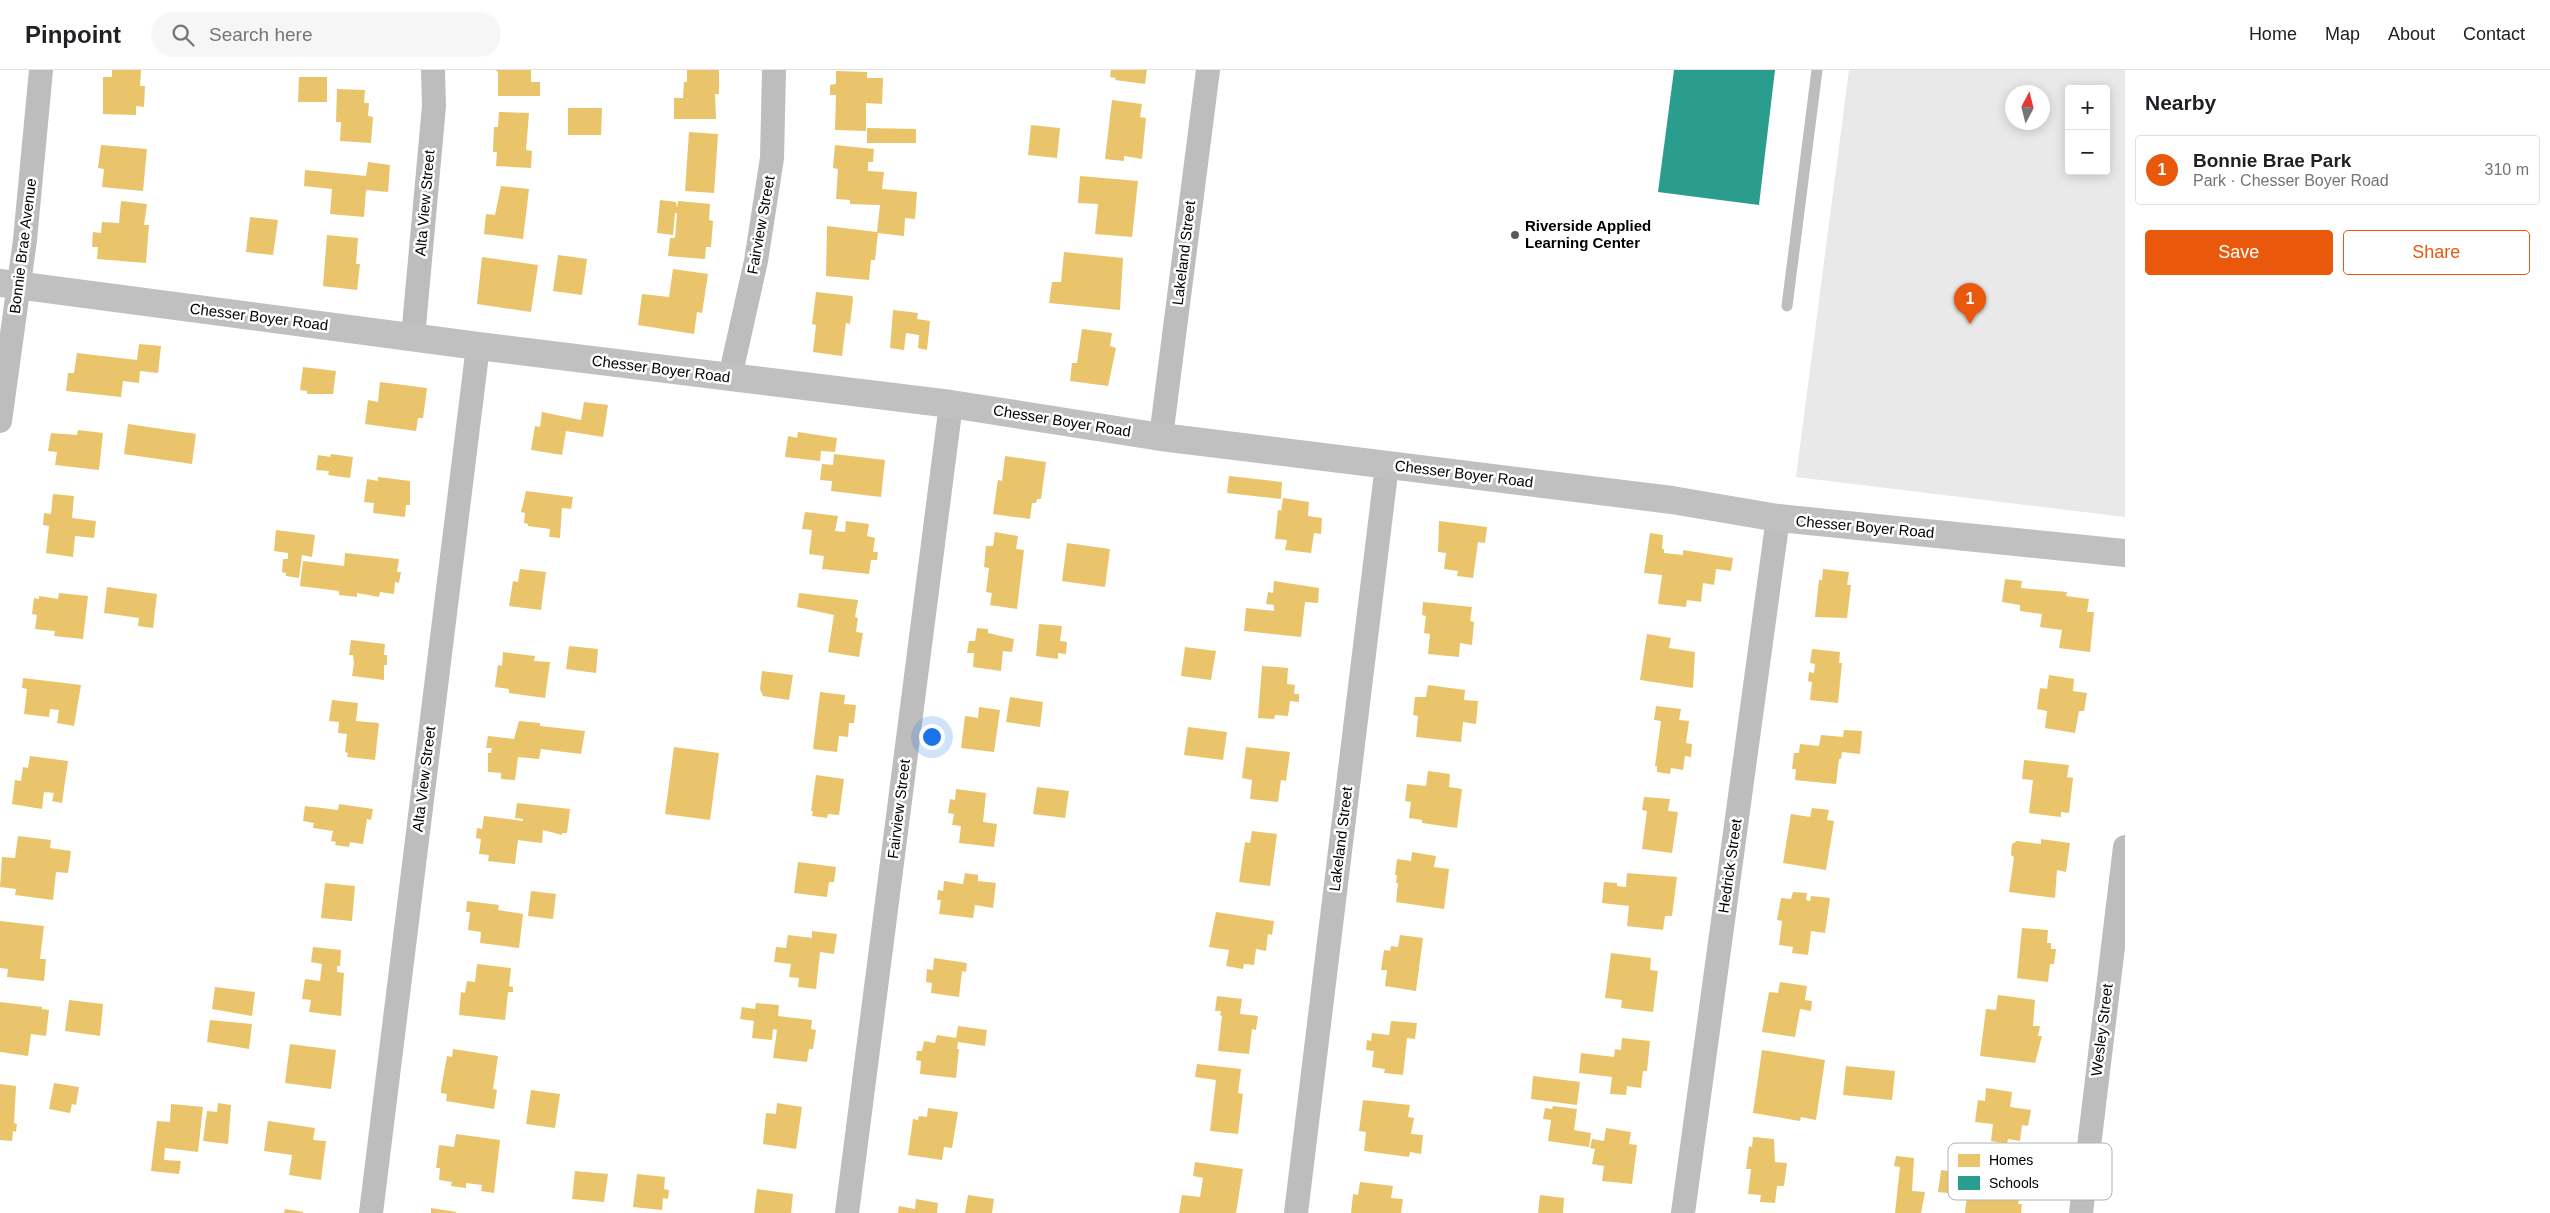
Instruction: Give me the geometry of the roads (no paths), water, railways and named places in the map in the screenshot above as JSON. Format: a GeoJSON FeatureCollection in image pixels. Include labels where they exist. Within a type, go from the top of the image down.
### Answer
{"type":"FeatureCollection","features":[{"type":"Feature","properties":{"kind":"street","name":"Bonnie Brae Avenue"},"geometry":{"type":"LineString","coordinates":[[0,421],[9,284],[41,70]]}},
{"type":"Feature","properties":{"kind":"street","name":"Alta View Street"},"geometry":{"type":"LineString","coordinates":[[413,337],[434,106],[433,70]]}},
{"type":"Feature","properties":{"kind":"street","name":"Fairview Street"},"geometry":{"type":"LineString","coordinates":[[730,377],[756,261],[772,158],[774,70]]}},
{"type":"Feature","properties":{"kind":"street","name":"Lakeland Street"},"geometry":{"type":"LineString","coordinates":[[1161,437],[1208,70]]}},
{"type":"Feature","properties":{"kind":"street","name":"Chesser Boyer Road"},"geometry":{"type":"LineString","coordinates":[[9,284],[478,346],[952,404],[1161,437],[1672,500],[1778,518],[2125,553]]}},
{"type":"Feature","properties":{"kind":"street","name":"Alta View Street"},"geometry":{"type":"LineString","coordinates":[[371,1213],[478,346]]}},
{"type":"Feature","properties":{"kind":"street","name":"Fairview Street"},"geometry":{"type":"LineString","coordinates":[[847,1213],[952,404]]}},
{"type":"Feature","properties":{"kind":"street","name":"Lakeland Street"},"geometry":{"type":"LineString","coordinates":[[1296,1213],[1386,465]]}},
{"type":"Feature","properties":{"kind":"street","name":"Hedrick Street"},"geometry":{"type":"LineString","coordinates":[[1683,1213],[1778,518]]}},
{"type":"Feature","properties":{"kind":"street","name":"Wesley Street"},"geometry":{"type":"LineString","coordinates":[[2089,1143],[2125,847]]}},
{"type":"Feature","properties":{"kind":"street","name":"Wesley Street"},"geometry":{"type":"LineString","coordinates":[[2081,1213],[2083,1200]]}},
{"type":"Feature","properties":{"kind":"lane"},"geometry":{"type":"LineString","coordinates":[[1787,306],[1816,70]]}},
{"type":"Feature","properties":{"kind":"place","name":"Riverside Applied Learning Center"},"geometry":{"type":"Point","coordinates":[1515,235]}},
{"type":"Feature","properties":{"kind":"place","name":"Bonnie Brae Park"},"geometry":{"type":"Point","coordinates":[1970,324]}}]}
